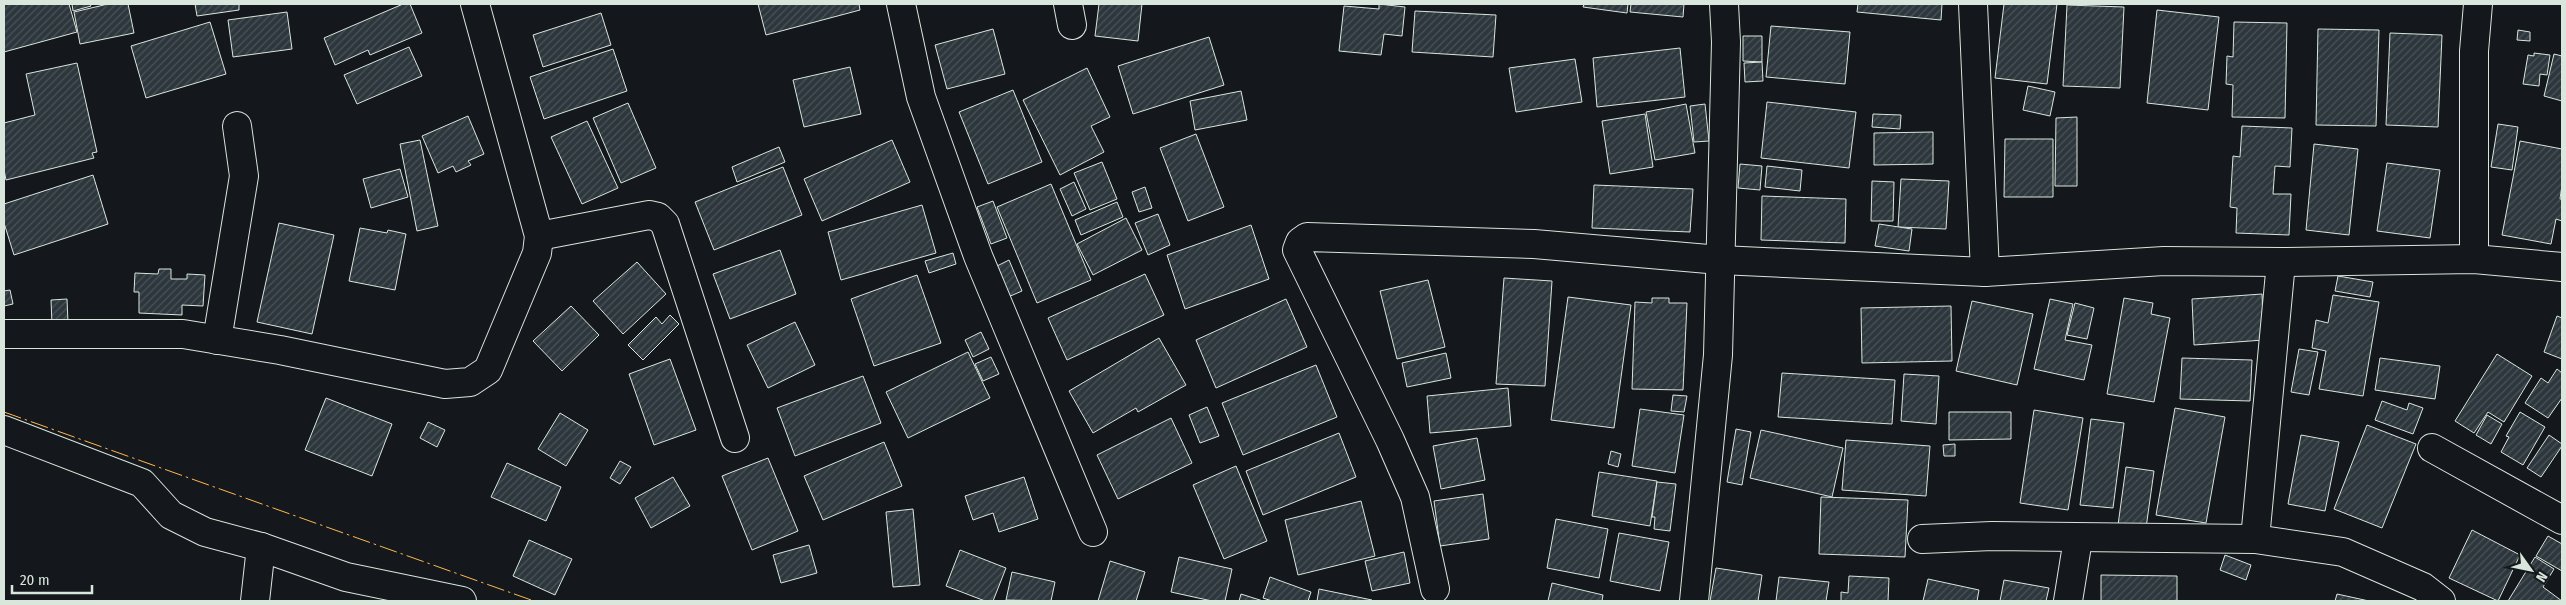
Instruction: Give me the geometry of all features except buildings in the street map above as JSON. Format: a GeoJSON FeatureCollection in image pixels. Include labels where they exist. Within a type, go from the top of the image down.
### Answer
{"type":"FeatureCollection","features":[{"type":"Feature","properties":{"kind":"street"},"geometry":{"type":"LineString","coordinates":[[4,334],[184,334],[280,350],[445,384],[470,382],[488,370],[537,253],[539,236],[475,4]]}},
{"type":"Feature","properties":{"kind":"street"},"geometry":{"type":"LineString","coordinates":[[901,4],[920,97],[978,256],[1093,532]]}},
{"type":"Feature","properties":{"kind":"street"},"geometry":{"type":"LineString","coordinates":[[1694,601],[1718,355],[1726,42],[1724,4]]}},
{"type":"Feature","properties":{"kind":"street"},"geometry":{"type":"LineString","coordinates":[[1973,4],[1985,272]]}},
{"type":"Feature","properties":{"kind":"street"},"geometry":{"type":"LineString","coordinates":[[2474,259],[2474,51],[2478,4]]}},
{"type":"Feature","properties":{"kind":"street"},"geometry":{"type":"LineString","coordinates":[[217,340],[244,176],[237,126]]}},
{"type":"Feature","properties":{"kind":"street"},"geometry":{"type":"LineString","coordinates":[[539,236],[649,215],[658,217],[665,224],[735,438]]}},
{"type":"Feature","properties":{"kind":"street"},"geometry":{"type":"LineString","coordinates":[[1435,589],[1415,497],[1390,440],[1297,250],[1300,242],[1307,237],[1534,244],[1720,260],[1985,272],[2164,261],[2281,262],[2474,259],[2562,267]]}},
{"type":"Feature","properties":{"kind":"street"},"geometry":{"type":"LineString","coordinates":[[2255,539],[2281,262]]}},
{"type":"Feature","properties":{"kind":"street"},"geometry":{"type":"LineString","coordinates":[[4,430],[142,483],[171,515],[205,532],[261,546],[346,577],[462,601]]}},
{"type":"Feature","properties":{"kind":"street"},"geometry":{"type":"LineString","coordinates":[[2432,448],[2562,520]]}},
{"type":"Feature","properties":{"kind":"street"},"geometry":{"type":"LineString","coordinates":[[1922,539],[1992,536],[2078,539],[2255,539],[2344,552],[2423,587],[2441,601]]}},
{"type":"Feature","properties":{"kind":"street"},"geometry":{"type":"LineString","coordinates":[[2068,601],[2078,539]]}},
{"type":"Feature","properties":{"kind":"street"},"geometry":{"type":"LineString","coordinates":[[255,601],[261,546]]}},
{"type":"Feature","properties":{"kind":"power"},"geometry":{"type":"LineString","coordinates":[[4,412],[534,601]]}}]}
